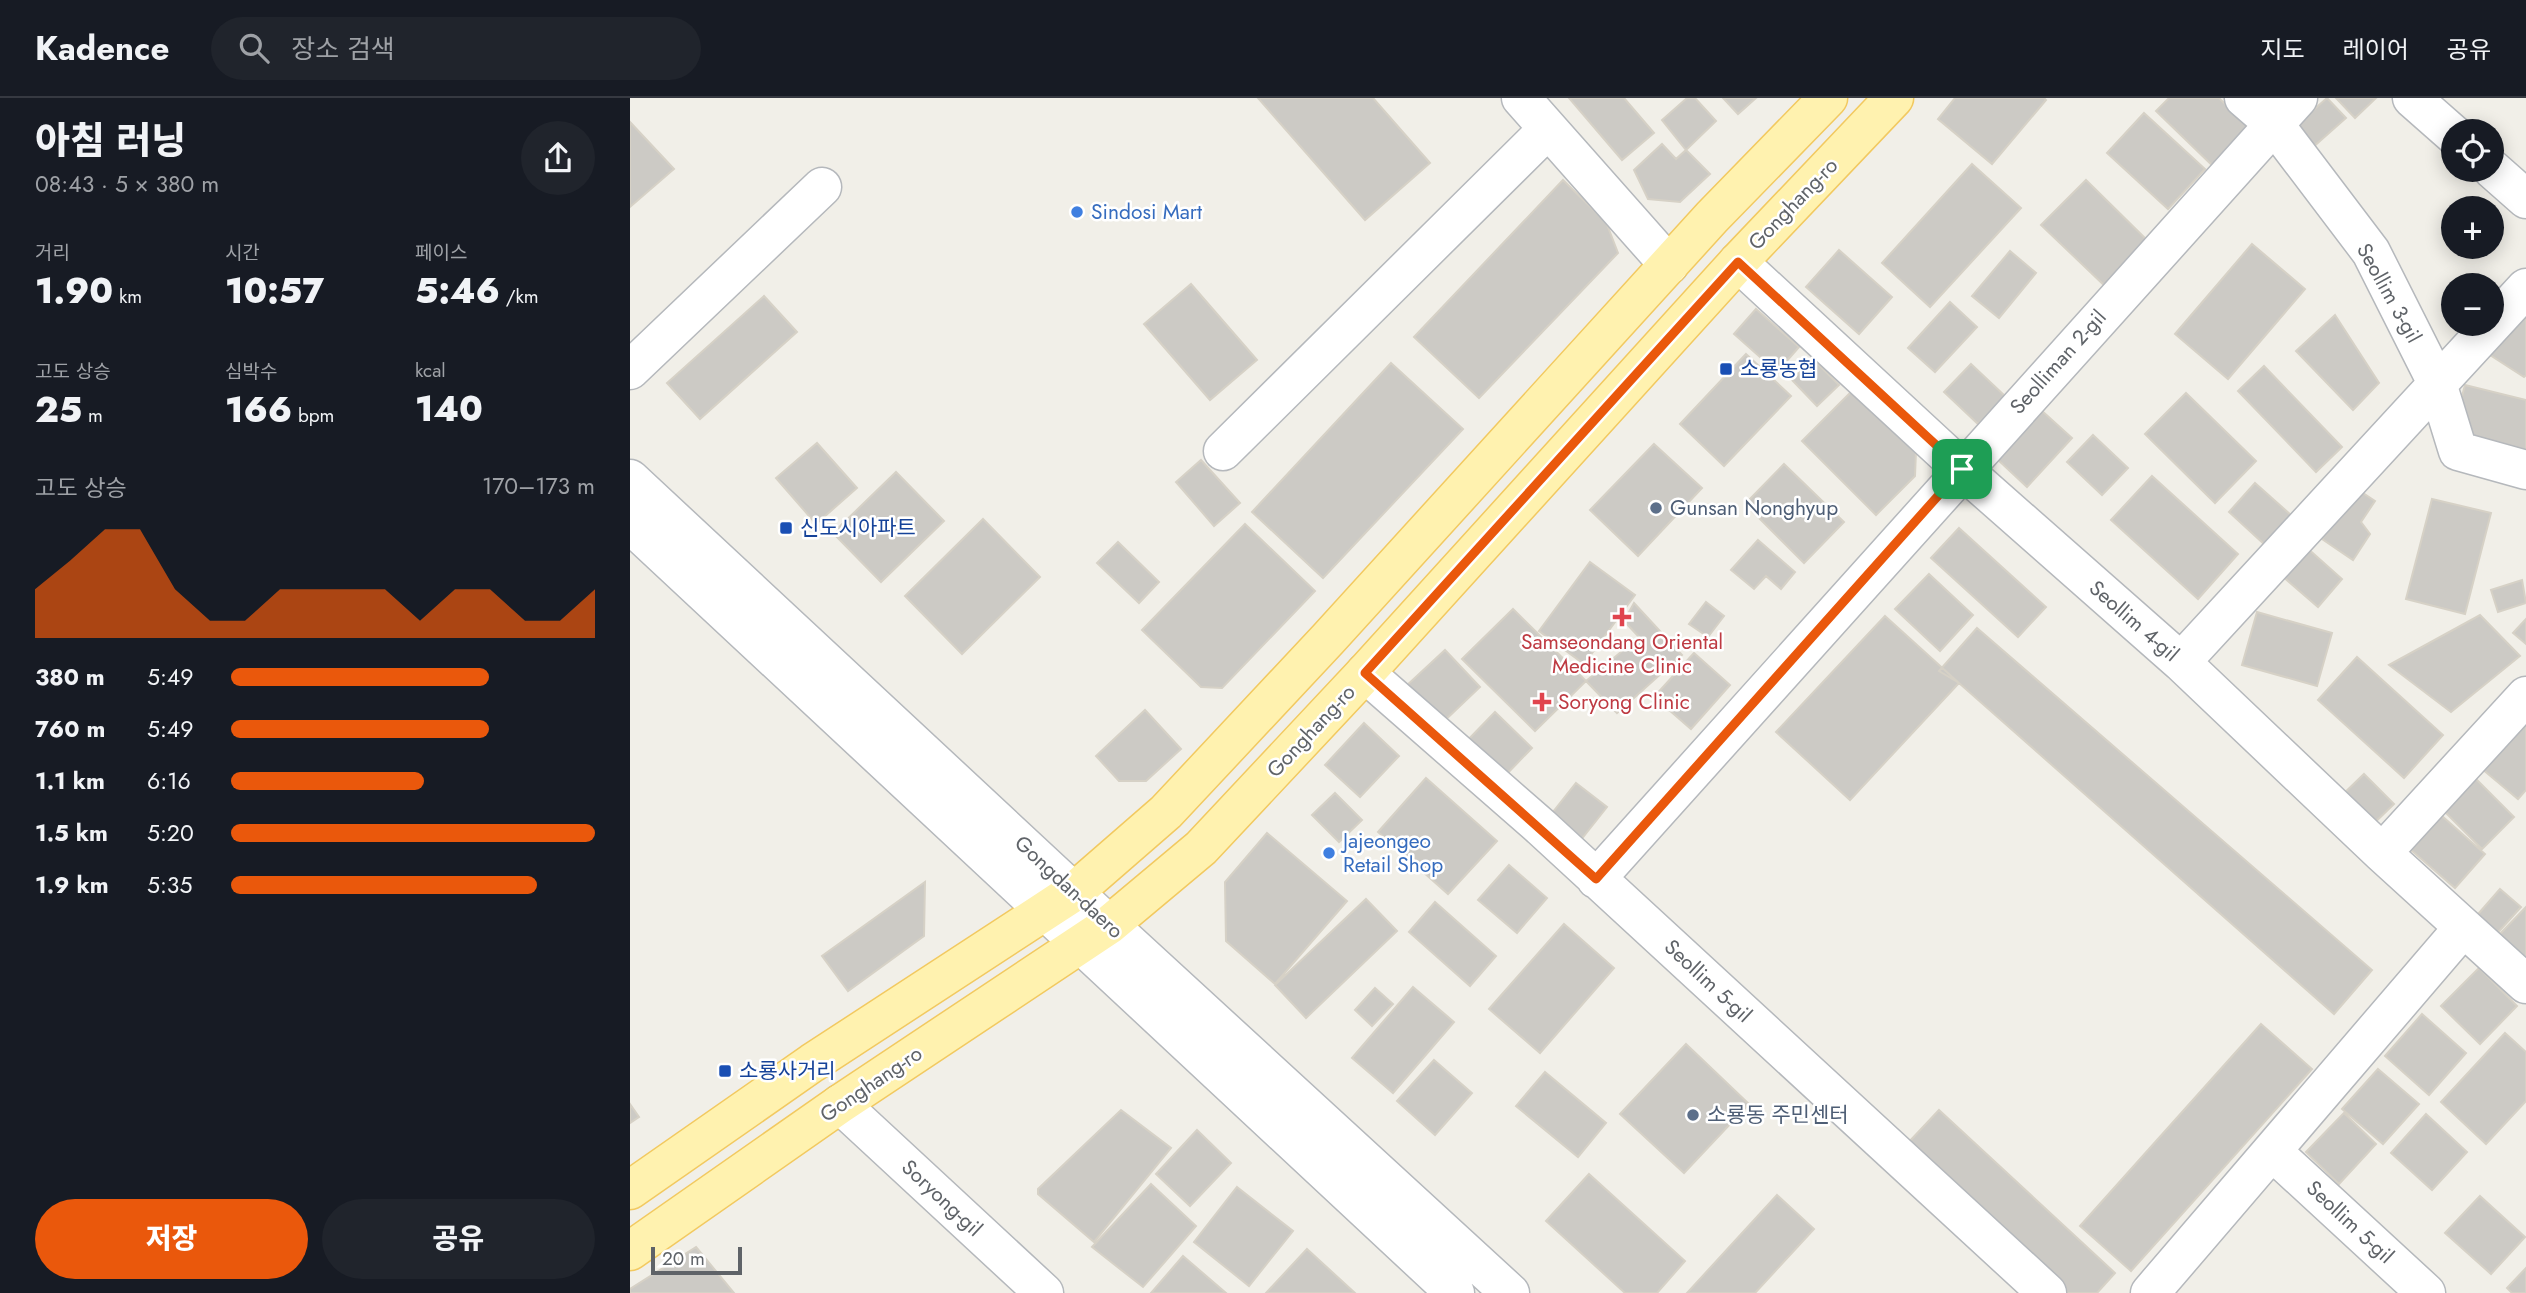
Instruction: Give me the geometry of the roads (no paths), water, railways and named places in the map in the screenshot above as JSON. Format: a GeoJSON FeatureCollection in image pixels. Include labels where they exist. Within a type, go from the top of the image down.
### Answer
{"type":"FeatureCollection","features":[{"type":"Feature","properties":{"kind":"main road"},"geometry":{"type":"LineString","coordinates":[[630,1190],[812,1063],[1059,902],[1166,812],[1328,639],[1669,265],[1828,98]]}},
{"type":"Feature","properties":{"kind":"main road","name":"Gonghang-ro"},"geometry":{"type":"LineString","coordinates":[[630,1251],[840,1104],[1094,935],[1201,848],[1365,673],[1738,262],[1894,98]]}},
{"type":"Feature","properties":{"kind":"street"},"geometry":{"type":"LineString","coordinates":[[1521,98],[1669,265]]}},
{"type":"Feature","properties":{"kind":"street","name":"Seollim 3-gil"},"geometry":{"type":"LineString","coordinates":[[2244,98],[2286,111],[2371,252],[2437,383],[2458,451],[2526,470]]}},
{"type":"Feature","properties":{"kind":"street"},"geometry":{"type":"LineString","coordinates":[[2412,98],[2441,124]]}},
{"type":"Feature","properties":{"kind":"street","name":"Seolliman 2-gil"},"geometry":{"type":"LineString","coordinates":[[1596,879],[2286,111]]}},
{"type":"Feature","properties":{"kind":"street"},"geometry":{"type":"LineString","coordinates":[[1223,451],[1548,129]]}},
{"type":"Feature","properties":{"kind":"street"},"geometry":{"type":"LineString","coordinates":[[2504,180],[2526,199]]}},
{"type":"Feature","properties":{"kind":"street"},"geometry":{"type":"LineString","coordinates":[[630,370],[822,187]]}},
{"type":"Feature","properties":{"kind":"street","name":"Seollim 4-gil"},"geometry":{"type":"LineString","coordinates":[[1738,262],[1962,469],[2180,662],[2382,853],[2526,984]]}},
{"type":"Feature","properties":{"kind":"street"},"geometry":{"type":"LineString","coordinates":[[2180,662],[2526,288]]}},
{"type":"Feature","properties":{"kind":"street","name":"Gongdan-daero"},"geometry":{"type":"LineString","coordinates":[[630,479],[1455,1293]]}},
{"type":"Feature","properties":{"kind":"street","name":"Gongdan-daero"},"geometry":{"type":"LineString","coordinates":[[630,524],[1059,902]]}},
{"type":"Feature","properties":{"kind":"street","name":"Seollim 5-gil"},"geometry":{"type":"LineString","coordinates":[[1365,673],[1596,879],[2047,1293]]}},
{"type":"Feature","properties":{"kind":"street"},"geometry":{"type":"LineString","coordinates":[[2382,853],[2526,696]]}},
{"type":"Feature","properties":{"kind":"street"},"geometry":{"type":"LineString","coordinates":[[2150,1293],[2463,928]]}},
{"type":"Feature","properties":{"kind":"street","name":"Gongdan-daero"},"geometry":{"type":"LineString","coordinates":[[1094,935],[1510,1293]]}},
{"type":"Feature","properties":{"kind":"street","name":"Soryong-gil"},"geometry":{"type":"LineString","coordinates":[[840,1104],[1045,1293]]}},
{"type":"Feature","properties":{"kind":"street","name":"Seollim 5-gil"},"geometry":{"type":"LineString","coordinates":[[2273,1152],[2426,1293]]}},
{"type":"Feature","properties":{"kind":"place","name":"Sindosi Mart"},"geometry":{"type":"Point","coordinates":[1077,212]}},
{"type":"Feature","properties":{"kind":"place","name":"소룡농협"},"geometry":{"type":"Point","coordinates":[1726,369]}},
{"type":"Feature","properties":{"kind":"place","name":"Gunsan Nonghyup"},"geometry":{"type":"Point","coordinates":[1656,508]}},
{"type":"Feature","properties":{"kind":"place","name":"신도시아파트"},"geometry":{"type":"Point","coordinates":[786,528]}},
{"type":"Feature","properties":{"kind":"place","name":"Samseondang Oriental Medicine Clinic"},"geometry":{"type":"Point","coordinates":[1622,617]}},
{"type":"Feature","properties":{"kind":"place","name":"Soryong Clinic"},"geometry":{"type":"Point","coordinates":[1542,702]}},
{"type":"Feature","properties":{"kind":"place","name":"Jajeongeo Retail Shop"},"geometry":{"type":"Point","coordinates":[1329,853]}},
{"type":"Feature","properties":{"kind":"place","name":"소룡사거리"},"geometry":{"type":"Point","coordinates":[725,1071]}},
{"type":"Feature","properties":{"kind":"place","name":"소룡동 주민센터"},"geometry":{"type":"Point","coordinates":[1693,1115]}}]}
